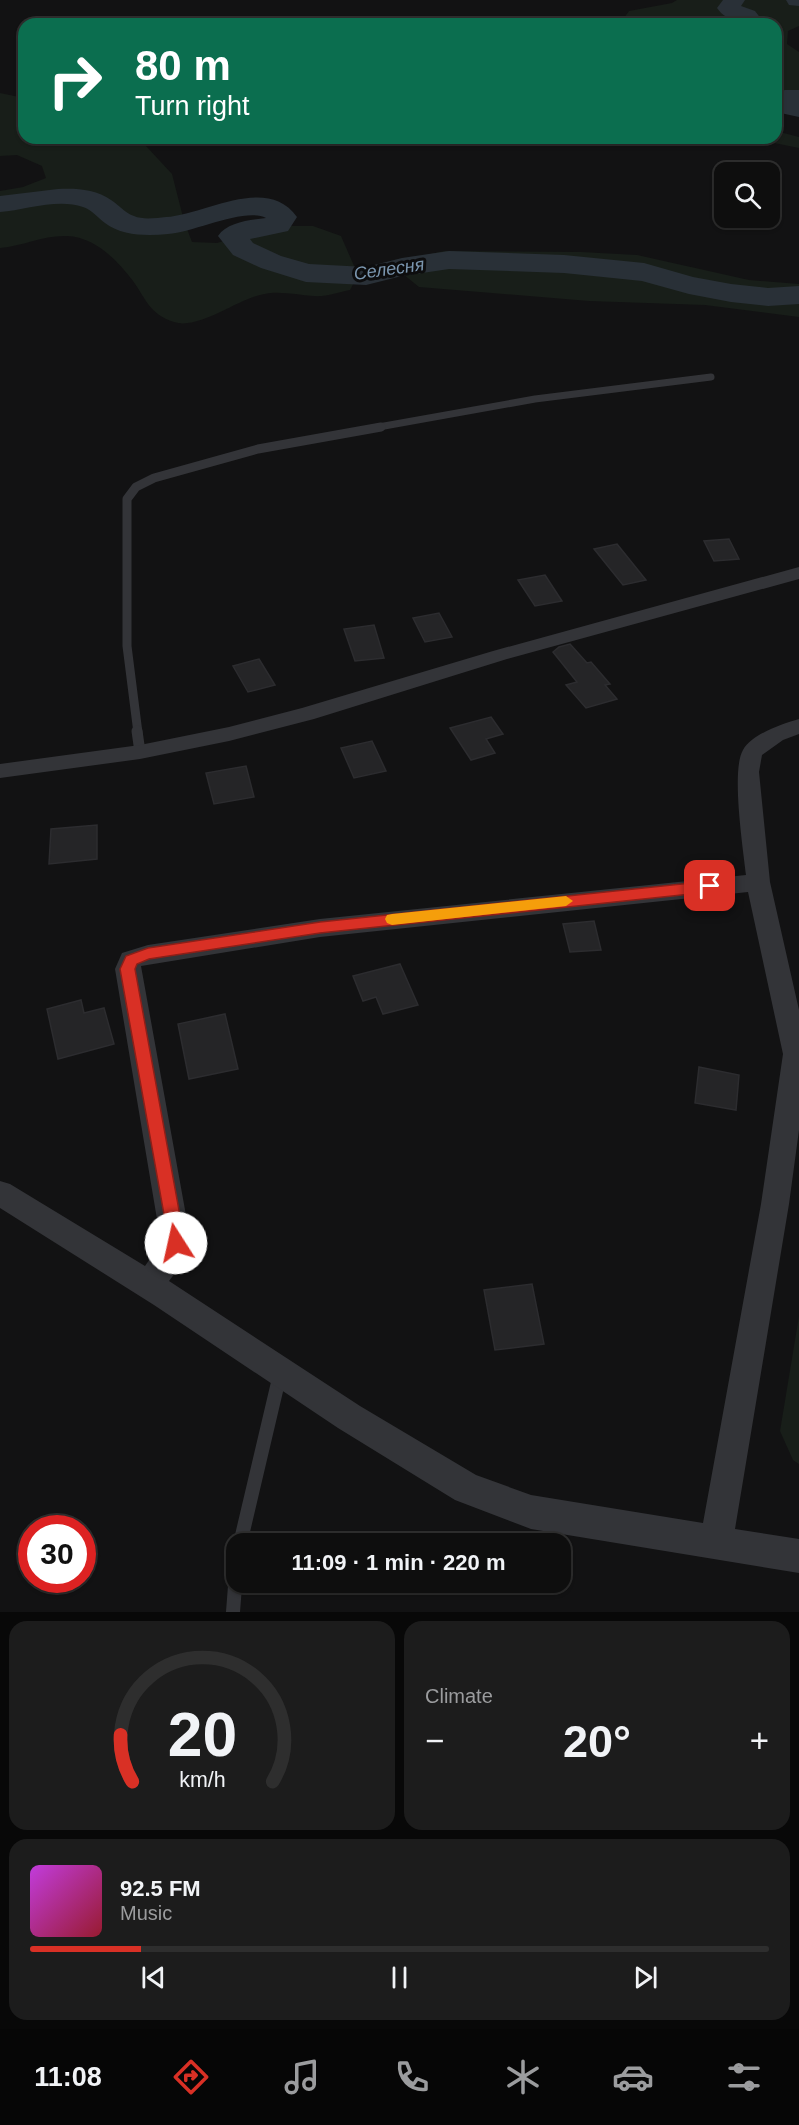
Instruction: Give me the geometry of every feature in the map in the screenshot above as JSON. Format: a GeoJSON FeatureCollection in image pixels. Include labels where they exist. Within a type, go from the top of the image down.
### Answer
{"type":"FeatureCollection","features":[{"type":"Feature","properties":{"kind":"street"},"geometry":{"type":"LineString","coordinates":[[0,771],[140,752],[229,734],[307,714],[500,656],[799,573]]}},
{"type":"Feature","properties":{"kind":"street"},"geometry":{"type":"LineString","coordinates":[[716,1543],[775,1204],[796,1054],[758,882],[748,772],[752,752],[775,735],[799,726]]}},
{"type":"Feature","properties":{"kind":"street"},"geometry":{"type":"LineString","coordinates":[[148,1285],[171,1256],[176,1243],[127,969],[131,960],[148,954],[320,928],[758,882]]}},
{"type":"Feature","properties":{"kind":"street"},"geometry":{"type":"LineString","coordinates":[[0,1192],[148,1285],[349,1417],[467,1488],[531,1512],[799,1556]]}},
{"type":"Feature","properties":{"kind":"lane"},"geometry":{"type":"LineString","coordinates":[[140,752],[127,646],[127,500],[136,487],[154,478],[258,449],[535,399],[711,377]]}},
{"type":"Feature","properties":{"kind":"lane"},"geometry":{"type":"LineString","coordinates":[[243,1533],[280,1372]]}},
{"type":"Feature","properties":{"kind":"lane"},"geometry":{"type":"LineString","coordinates":[[233,1612],[234,1593]]}},
{"type":"Feature","properties":{"kind":"shaded area"},"geometry":{"type":"Polygon","coordinates":[[[677,0],[799,0],[799,26],[788,31],[787,44],[799,52],[799,113],[782,106],[782,18],[624,18],[629,11],[672,3],[677,0]]]}},
{"type":"Feature","properties":{"kind":"shaded area"},"geometry":{"type":"Polygon","coordinates":[[[0,93],[18,97],[18,144],[140,144],[146,146],[172,174],[192,242],[217,243],[276,226],[313,226],[341,236],[358,275],[350,290],[319,296],[267,294],[250,298],[205,319],[184,323],[174,322],[153,310],[120,265],[87,240],[58,236],[0,248],[0,191],[23,187],[46,178],[42,166],[17,155],[0,156],[0,93]]]}},
{"type":"Feature","properties":{"kind":"shaded area"},"geometry":{"type":"Polygon","coordinates":[[[782,133],[799,137],[799,148],[779,144],[782,144],[782,133]]]}},
{"type":"Feature","properties":{"kind":"shaded area"},"geometry":{"type":"Polygon","coordinates":[[[445,251],[581,252],[637,255],[749,280],[799,284],[799,317],[705,305],[589,301],[419,287],[403,274],[420,256],[445,251]]]}},
{"type":"Feature","properties":{"kind":"shaded area"},"geometry":{"type":"Polygon","coordinates":[[[799,1316],[799,1464],[793,1460],[780,1431],[799,1316]]]}},
{"type":"Feature","properties":{"kind":"building"},"geometry":{"type":"Polygon","coordinates":[[[729,539],[739,559],[714,561],[704,541],[729,539]]]}},
{"type":"Feature","properties":{"kind":"building"},"geometry":{"type":"Polygon","coordinates":[[[617,544],[646,580],[623,585],[594,549],[617,544]]]}},
{"type":"Feature","properties":{"kind":"building"},"geometry":{"type":"Polygon","coordinates":[[[545,575],[562,601],[535,606],[518,580],[545,575]]]}},
{"type":"Feature","properties":{"kind":"building"},"geometry":{"type":"Polygon","coordinates":[[[439,613],[452,637],[425,642],[413,618],[439,613]]]}},
{"type":"Feature","properties":{"kind":"building"},"geometry":{"type":"Polygon","coordinates":[[[374,625],[384,658],[355,661],[344,629],[374,625]]]}},
{"type":"Feature","properties":{"kind":"building"},"geometry":{"type":"Polygon","coordinates":[[[570,644],[587,663],[591,662],[610,684],[605,685],[617,699],[586,708],[566,685],[577,682],[553,652],[559,647],[570,644]]]}},
{"type":"Feature","properties":{"kind":"building"},"geometry":{"type":"Polygon","coordinates":[[[259,659],[275,685],[248,692],[233,666],[259,659]]]}},
{"type":"Feature","properties":{"kind":"building"},"geometry":{"type":"Polygon","coordinates":[[[491,717],[503,734],[486,739],[495,753],[471,760],[450,728],[491,717]]]}},
{"type":"Feature","properties":{"kind":"building"},"geometry":{"type":"Polygon","coordinates":[[[372,741],[386,771],[354,778],[341,748],[372,741]]]}},
{"type":"Feature","properties":{"kind":"building"},"geometry":{"type":"Polygon","coordinates":[[[246,766],[254,797],[214,804],[206,773],[246,766]]]}},
{"type":"Feature","properties":{"kind":"building"},"geometry":{"type":"Polygon","coordinates":[[[97,825],[97,859],[49,864],[51,829],[97,825]]]}},
{"type":"Feature","properties":{"kind":"building"},"geometry":{"type":"Polygon","coordinates":[[[594,921],[601,950],[570,952],[563,924],[594,921]]]}},
{"type":"Feature","properties":{"kind":"building"},"geometry":{"type":"Polygon","coordinates":[[[400,964],[418,1005],[383,1014],[376,997],[363,1001],[353,976],[400,964]]]}},
{"type":"Feature","properties":{"kind":"building"},"geometry":{"type":"Polygon","coordinates":[[[81,1000],[84,1013],[104,1008],[114,1044],[58,1059],[47,1009],[81,1000]]]}},
{"type":"Feature","properties":{"kind":"building"},"geometry":{"type":"Polygon","coordinates":[[[225,1014],[238,1069],[189,1079],[178,1024],[225,1014]]]}},
{"type":"Feature","properties":{"kind":"building"},"geometry":{"type":"Polygon","coordinates":[[[699,1067],[739,1075],[736,1110],[695,1103],[699,1067]]]}},
{"type":"Feature","properties":{"kind":"building"},"geometry":{"type":"Polygon","coordinates":[[[532,1284],[544,1344],[495,1350],[484,1290],[532,1284]]]}},
{"type":"Feature","properties":{"kind":"waterway","name":"Селесня"},"geometry":{"type":"LineString","coordinates":[[734,0],[728,8],[749,18]]}},
{"type":"Feature","properties":{"kind":"waterway","name":"Селесня"},"geometry":{"type":"LineString","coordinates":[[782,99],[799,97]]}},
{"type":"Feature","properties":{"kind":"waterway","name":"Селесня"},"geometry":{"type":"LineString","coordinates":[[782,105],[799,110]]}},
{"type":"Feature","properties":{"kind":"waterway","name":"Селесня"},"geometry":{"type":"LineString","coordinates":[[0,204],[58,197],[80,198],[95,202],[125,223],[146,226],[187,223],[243,206],[264,207],[283,217],[278,225],[250,229],[232,236],[243,249],[271,262],[306,273],[366,276],[402,267],[449,260],[564,264],[644,272],[689,285],[731,293],[768,297],[799,295]]}},
{"type":"Feature","properties":{"kind":"slow traffic"},"geometry":{"type":"LineString","coordinates":[[392,919],[566,901]]}},
{"type":"Feature","properties":{"kind":"route"},"geometry":{"type":"LineString","coordinates":[[176,1243],[127,969],[131,960],[148,954],[320,928],[710,886]]}}]}
